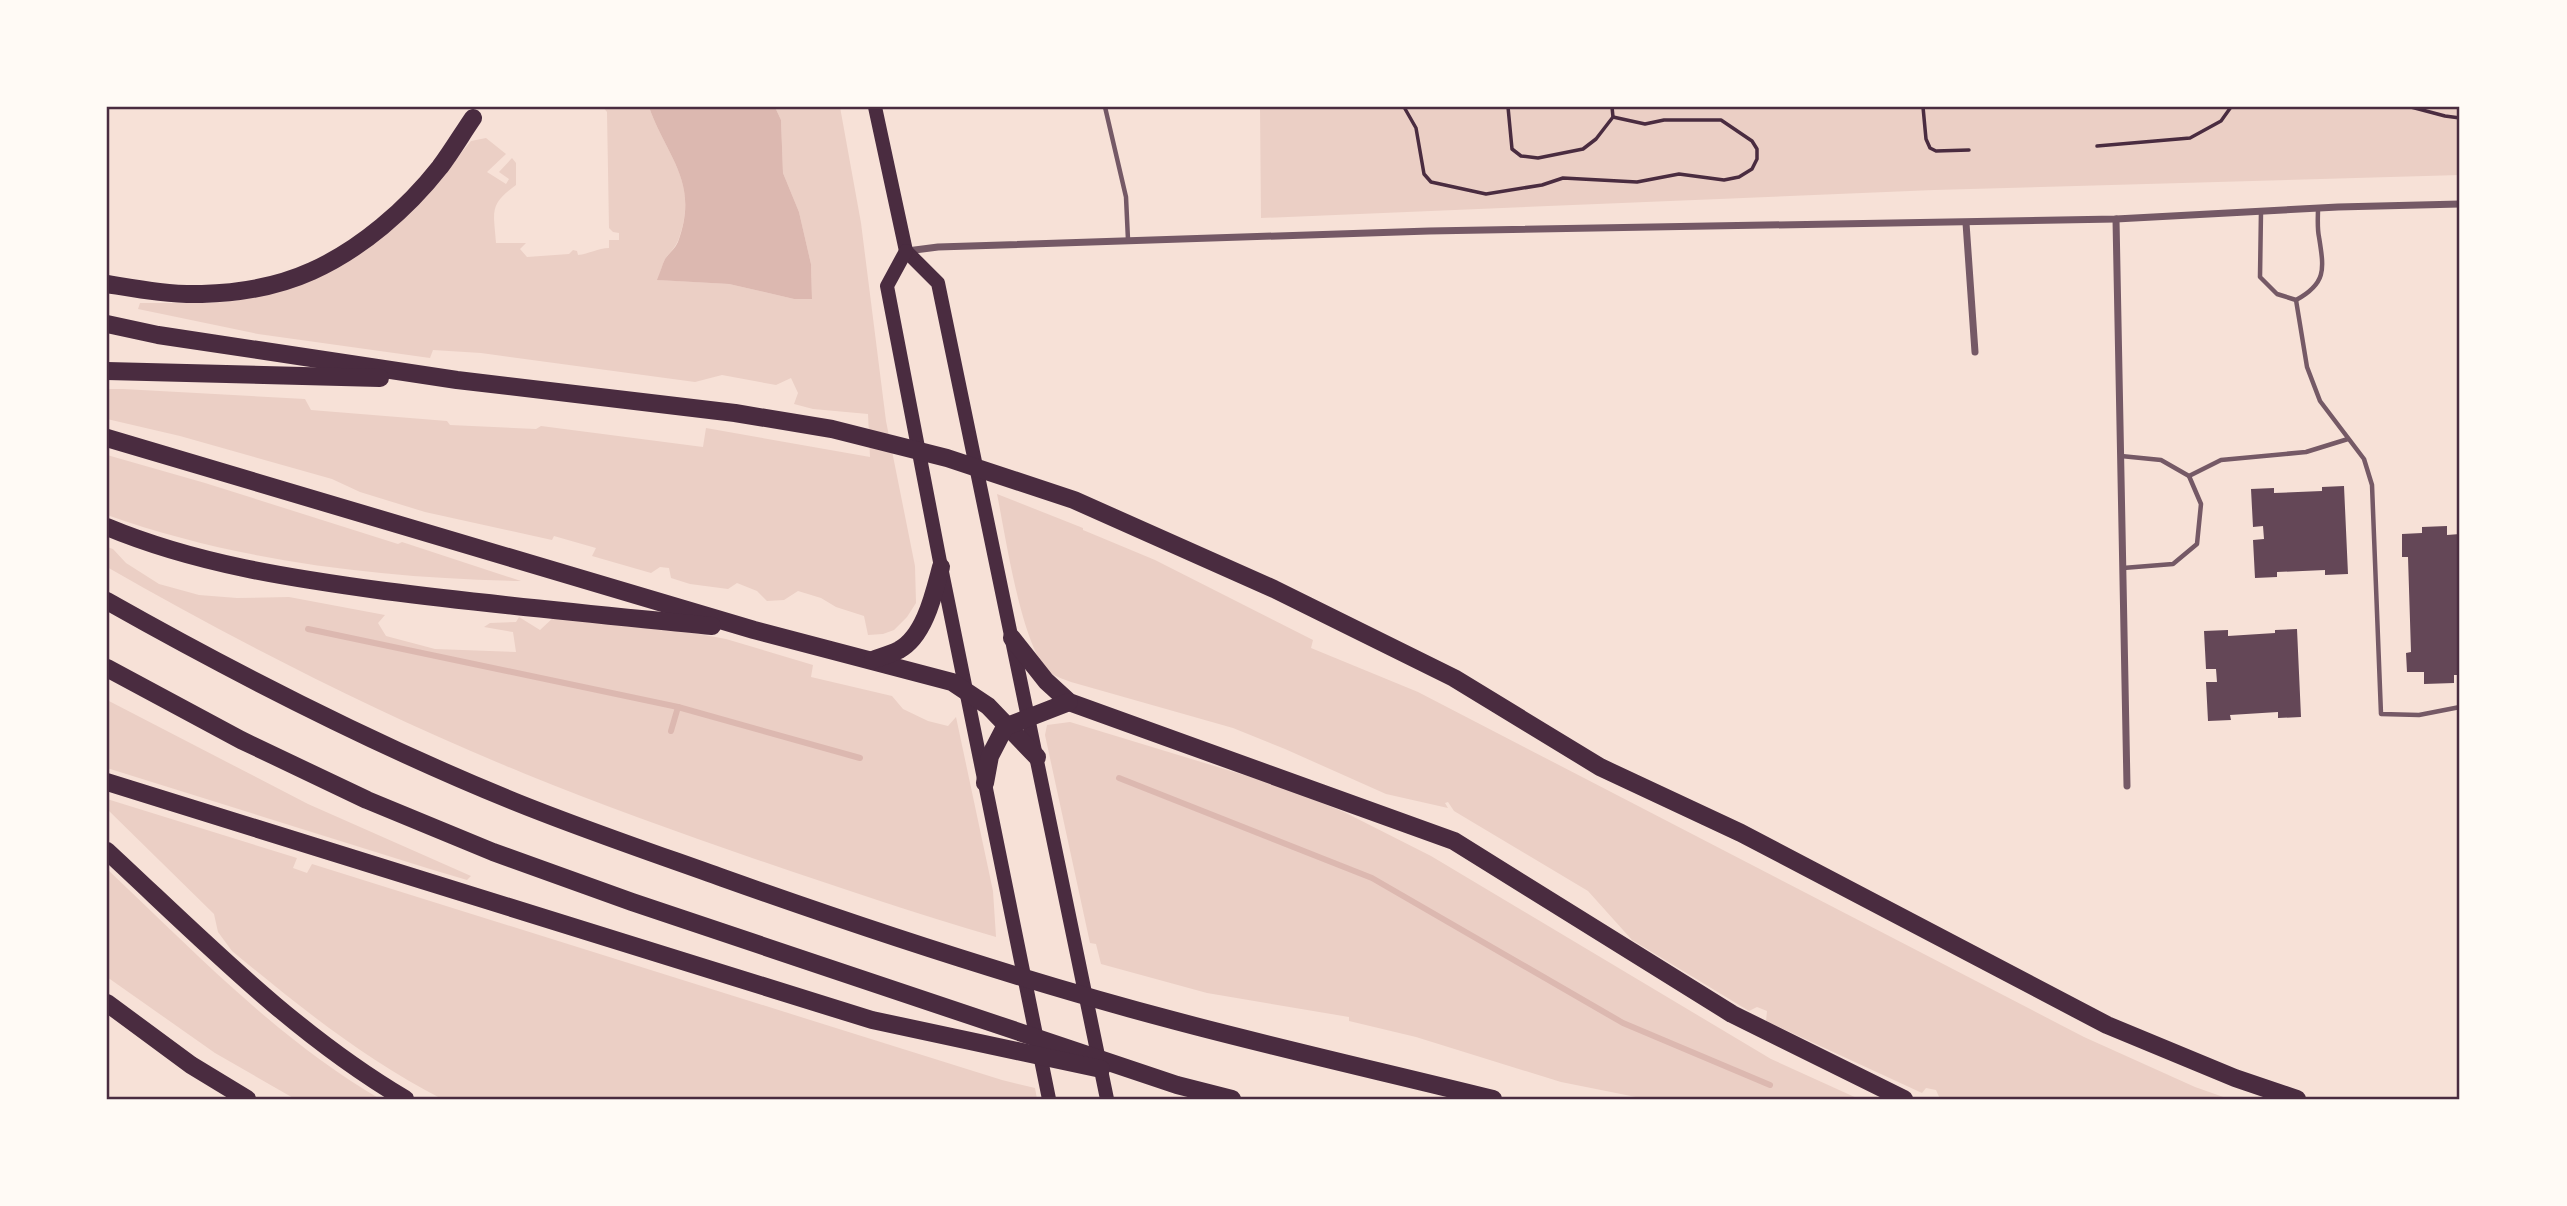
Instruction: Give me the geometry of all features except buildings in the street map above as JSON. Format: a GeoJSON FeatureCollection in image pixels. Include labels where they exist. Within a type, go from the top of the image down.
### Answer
{"type":"FeatureCollection","features":[{"type":"Feature","properties":{"kind":"highway"},"geometry":{"type":"LineString","coordinates":[[107,284],[147,291],[202,294],[264,286],[312,271],[361,242],[399,211],[439,168],[473,118]]}},
{"type":"Feature","properties":{"kind":"highway"},"geometry":{"type":"LineString","coordinates":[[107,324],[158,335],[457,380],[735,413],[832,429],[947,458],[1074,500],[1274,589],[1454,678],[1600,767],[1741,833],[2107,1024],[2235,1078],[2297,1099]]}},
{"type":"Feature","properties":{"kind":"highway"},"geometry":{"type":"LineString","coordinates":[[107,371],[457,380]]}},
{"type":"Feature","properties":{"kind":"highway"},"geometry":{"type":"LineString","coordinates":[[107,438],[754,630],[952,682],[988,706],[1037,757]]}},
{"type":"Feature","properties":{"kind":"highway"},"geometry":{"type":"LineString","coordinates":[[107,527],[204,560],[322,583],[436,598],[754,630]]}},
{"type":"Feature","properties":{"kind":"highway"},"geometry":{"type":"LineString","coordinates":[[873,660],[902,649],[919,629],[930,608],[941,567]]}},
{"type":"Feature","properties":{"kind":"highway"},"geometry":{"type":"LineString","coordinates":[[107,601],[218,663],[368,736],[513,801],[822,913],[972,962],[1177,1021],[1493,1099]]}},
{"type":"Feature","properties":{"kind":"highway"},"geometry":{"type":"LineString","coordinates":[[1012,638],[1045,681],[1069,702],[1454,841],[1732,1014],[1904,1099]]}},
{"type":"Feature","properties":{"kind":"highway"},"geometry":{"type":"LineString","coordinates":[[107,668],[241,740],[367,800],[493,852],[632,902],[1177,1085]]}},
{"type":"Feature","properties":{"kind":"highway"},"geometry":{"type":"LineString","coordinates":[[985,783],[990,756],[1005,726],[1069,702]]}},
{"type":"Feature","properties":{"kind":"highway"},"geometry":{"type":"LineString","coordinates":[[107,782],[872,1020],[1232,1099]]}},
{"type":"Feature","properties":{"kind":"highway"},"geometry":{"type":"LineString","coordinates":[[107,851],[286,1016],[339,1057],[405,1099]]}},
{"type":"Feature","properties":{"kind":"highway"},"geometry":{"type":"LineString","coordinates":[[107,1003],[191,1065],[247,1099]]}},
{"type":"Feature","properties":{"kind":"main road"},"geometry":{"type":"LineString","coordinates":[[875,107],[906,251],[938,283],[1107,1099]]}},
{"type":"Feature","properties":{"kind":"main road"},"geometry":{"type":"LineString","coordinates":[[906,251],[887,286],[1049,1099]]}},
{"type":"Feature","properties":{"kind":"street"},"geometry":{"type":"LineString","coordinates":[[906,251],[938,247],[1429,231],[2116,219],[2318,208],[2460,204]]}},
{"type":"Feature","properties":{"kind":"street"},"geometry":{"type":"LineString","coordinates":[[2116,219],[2127,786]]}},
{"type":"Feature","properties":{"kind":"street"},"geometry":{"type":"LineString","coordinates":[[1966,223],[1975,352]]}},
{"type":"Feature","properties":{"kind":"lane"},"geometry":{"type":"LineString","coordinates":[[1105,107],[1126,197],[1128,241]]}},
{"type":"Feature","properties":{"kind":"lane"},"geometry":{"type":"LineString","coordinates":[[2261,211],[2260,277],[2277,294],[2296,300],[2310,293],[2320,281],[2324,262],[2318,234],[2318,208]]}},
{"type":"Feature","properties":{"kind":"lane"},"geometry":{"type":"LineString","coordinates":[[2296,300],[2307,367],[2320,401],[2364,459],[2372,485],[2381,714],[2419,715],[2460,708]]}},
{"type":"Feature","properties":{"kind":"lane"},"geometry":{"type":"LineString","coordinates":[[2189,476],[2221,460],[2306,452],[2348,439]]}},
{"type":"Feature","properties":{"kind":"lane"},"geometry":{"type":"LineString","coordinates":[[2121,456],[2161,460],[2189,476],[2201,504],[2197,544],[2173,564],[2123,568]]}},
{"type":"Feature","properties":{"kind":"path"},"geometry":{"type":"LineString","coordinates":[[1404,107],[1416,128],[1424,174],[1431,182],[1486,194],[1542,186],[1563,178],[1637,182],[1679,174],[1724,180],[1739,177],[1752,169],[1757,159],[1757,149],[1752,141],[1721,120],[1664,120],[1645,124],[1613,117]]}},
{"type":"Feature","properties":{"kind":"path"},"geometry":{"type":"LineString","coordinates":[[1508,107],[1512,149],[1521,156],[1538,158],[1583,149],[1613,117],[1612,107]]}},
{"type":"Feature","properties":{"kind":"path"},"geometry":{"type":"LineString","coordinates":[[1923,107],[1926,138],[1930,148],[1936,151],[1969,150]]}},
{"type":"Feature","properties":{"kind":"path"},"geometry":{"type":"LineString","coordinates":[[2097,146],[2190,138],[2221,121],[2231,107]]}},
{"type":"Feature","properties":{"kind":"path"},"geometry":{"type":"LineString","coordinates":[[2411,107],[2460,118]]}},
{"type":"Feature","properties":{"kind":"shaded area"},"geometry":{"type":"Polygon","coordinates":[[[603,107],[649,107],[679,171],[685,202],[684,220],[678,241],[665,259],[658,280],[729,284],[794,299],[812,299],[811,264],[799,212],[783,173],[781,120],[775,107],[840,107],[861,223],[886,421],[915,566],[916,603],[894,630],[868,635],[864,616],[798,591],[784,600],[767,601],[757,591],[737,583],[728,589],[690,584],[671,578],[669,568],[660,567],[651,573],[592,556],[596,548],[554,536],[552,540],[425,512],[360,492],[332,479],[180,436],[107,419],[107,389],[123,389],[305,399],[311,410],[447,421],[450,425],[536,429],[541,426],[703,447],[706,428],[870,457],[868,414],[813,409],[794,404],[798,393],[791,378],[776,385],[722,375],[695,382],[481,353],[433,350],[430,358],[258,334],[138,309],[140,303],[235,301],[288,288],[451,165],[471,141],[486,138],[506,154],[487,172],[506,184],[509,179],[499,172],[512,158],[516,163],[516,185],[501,198],[495,210],[496,243],[526,243],[520,249],[527,257],[569,254],[573,250],[577,251],[578,255],[609,248],[609,240],[619,240],[619,233],[609,228],[607,112],[603,107]]]}},
{"type":"Feature","properties":{"kind":"shaded area"},"geometry":{"type":"Polygon","coordinates":[[[649,107],[775,107],[781,120],[783,173],[799,212],[811,264],[812,299],[794,299],[729,284],[657,280],[665,259],[678,242],[684,221],[685,203],[678,171],[649,107]]]}},
{"type":"Feature","properties":{"kind":"shaded area"},"geometry":{"type":"Polygon","coordinates":[[[1260,107],[2460,107],[2460,175],[1934,190],[1261,218],[1260,107]]]}},
{"type":"Feature","properties":{"kind":"shaded area"},"geometry":{"type":"Polygon","coordinates":[[[107,455],[398,544],[402,542],[521,581],[416,576],[311,565],[208,545],[157,531],[107,515],[107,455]]]}},
{"type":"Feature","properties":{"kind":"shaded area"},"geometry":{"type":"Polygon","coordinates":[[[997,494],[1155,560],[1313,640],[1311,648],[1418,692],[2084,1037],[2195,1087],[2229,1099],[1940,1099],[1936,1090],[1926,1088],[1922,1093],[1766,1021],[1767,1011],[1757,1007],[1749,1011],[1632,940],[1588,891],[1454,811],[1448,802],[1445,803],[1448,808],[1386,794],[1233,728],[1055,676],[1041,661],[1023,618],[997,494]]]}},
{"type":"Feature","properties":{"kind":"shaded area"},"geometry":{"type":"Polygon","coordinates":[[[107,547],[159,584],[199,595],[237,598],[289,597],[385,615],[378,623],[386,636],[435,649],[516,652],[513,632],[484,627],[490,623],[516,622],[519,617],[540,630],[555,616],[634,622],[726,639],[813,665],[811,677],[892,696],[903,709],[928,721],[948,726],[956,717],[993,891],[996,937],[875,900],[697,839],[580,796],[416,727],[311,677],[107,567],[107,547]]]}},
{"type":"Feature","properties":{"kind":"shaded area"},"geometry":{"type":"Polygon","coordinates":[[[107,700],[308,804],[471,876],[467,880],[107,768],[107,700]]]}},
{"type":"Feature","properties":{"kind":"shaded area"},"geometry":{"type":"Polygon","coordinates":[[[1070,722],[1280,786],[1344,812],[1431,856],[1771,1059],[1859,1099],[1646,1099],[1561,1082],[1416,1037],[1349,1021],[1349,1017],[1207,993],[1101,964],[1096,944],[1090,943],[1045,735],[1047,725],[1070,722]]]}},
{"type":"Feature","properties":{"kind":"shaded area"},"geometry":{"type":"Polygon","coordinates":[[[107,799],[297,858],[293,868],[307,873],[312,864],[1002,1080],[1035,1088],[1037,1099],[442,1099],[359,1049],[232,951],[218,932],[214,914],[107,809],[107,799]]]}},
{"type":"Feature","properties":{"kind":"shaded area"},"geometry":{"type":"Polygon","coordinates":[[[107,869],[204,962],[271,1021],[342,1075],[380,1099],[295,1099],[215,1053],[107,977],[107,869]]]}},
{"type":"Feature","properties":{"kind":"waterway"},"geometry":{"type":"LineString","coordinates":[[308,629],[678,707],[860,758]]}},
{"type":"Feature","properties":{"kind":"waterway"},"geometry":{"type":"LineString","coordinates":[[671,731],[678,707]]}},
{"type":"Feature","properties":{"kind":"waterway"},"geometry":{"type":"LineString","coordinates":[[1119,778],[1372,878],[1623,1023],[1770,1085]]}}]}
